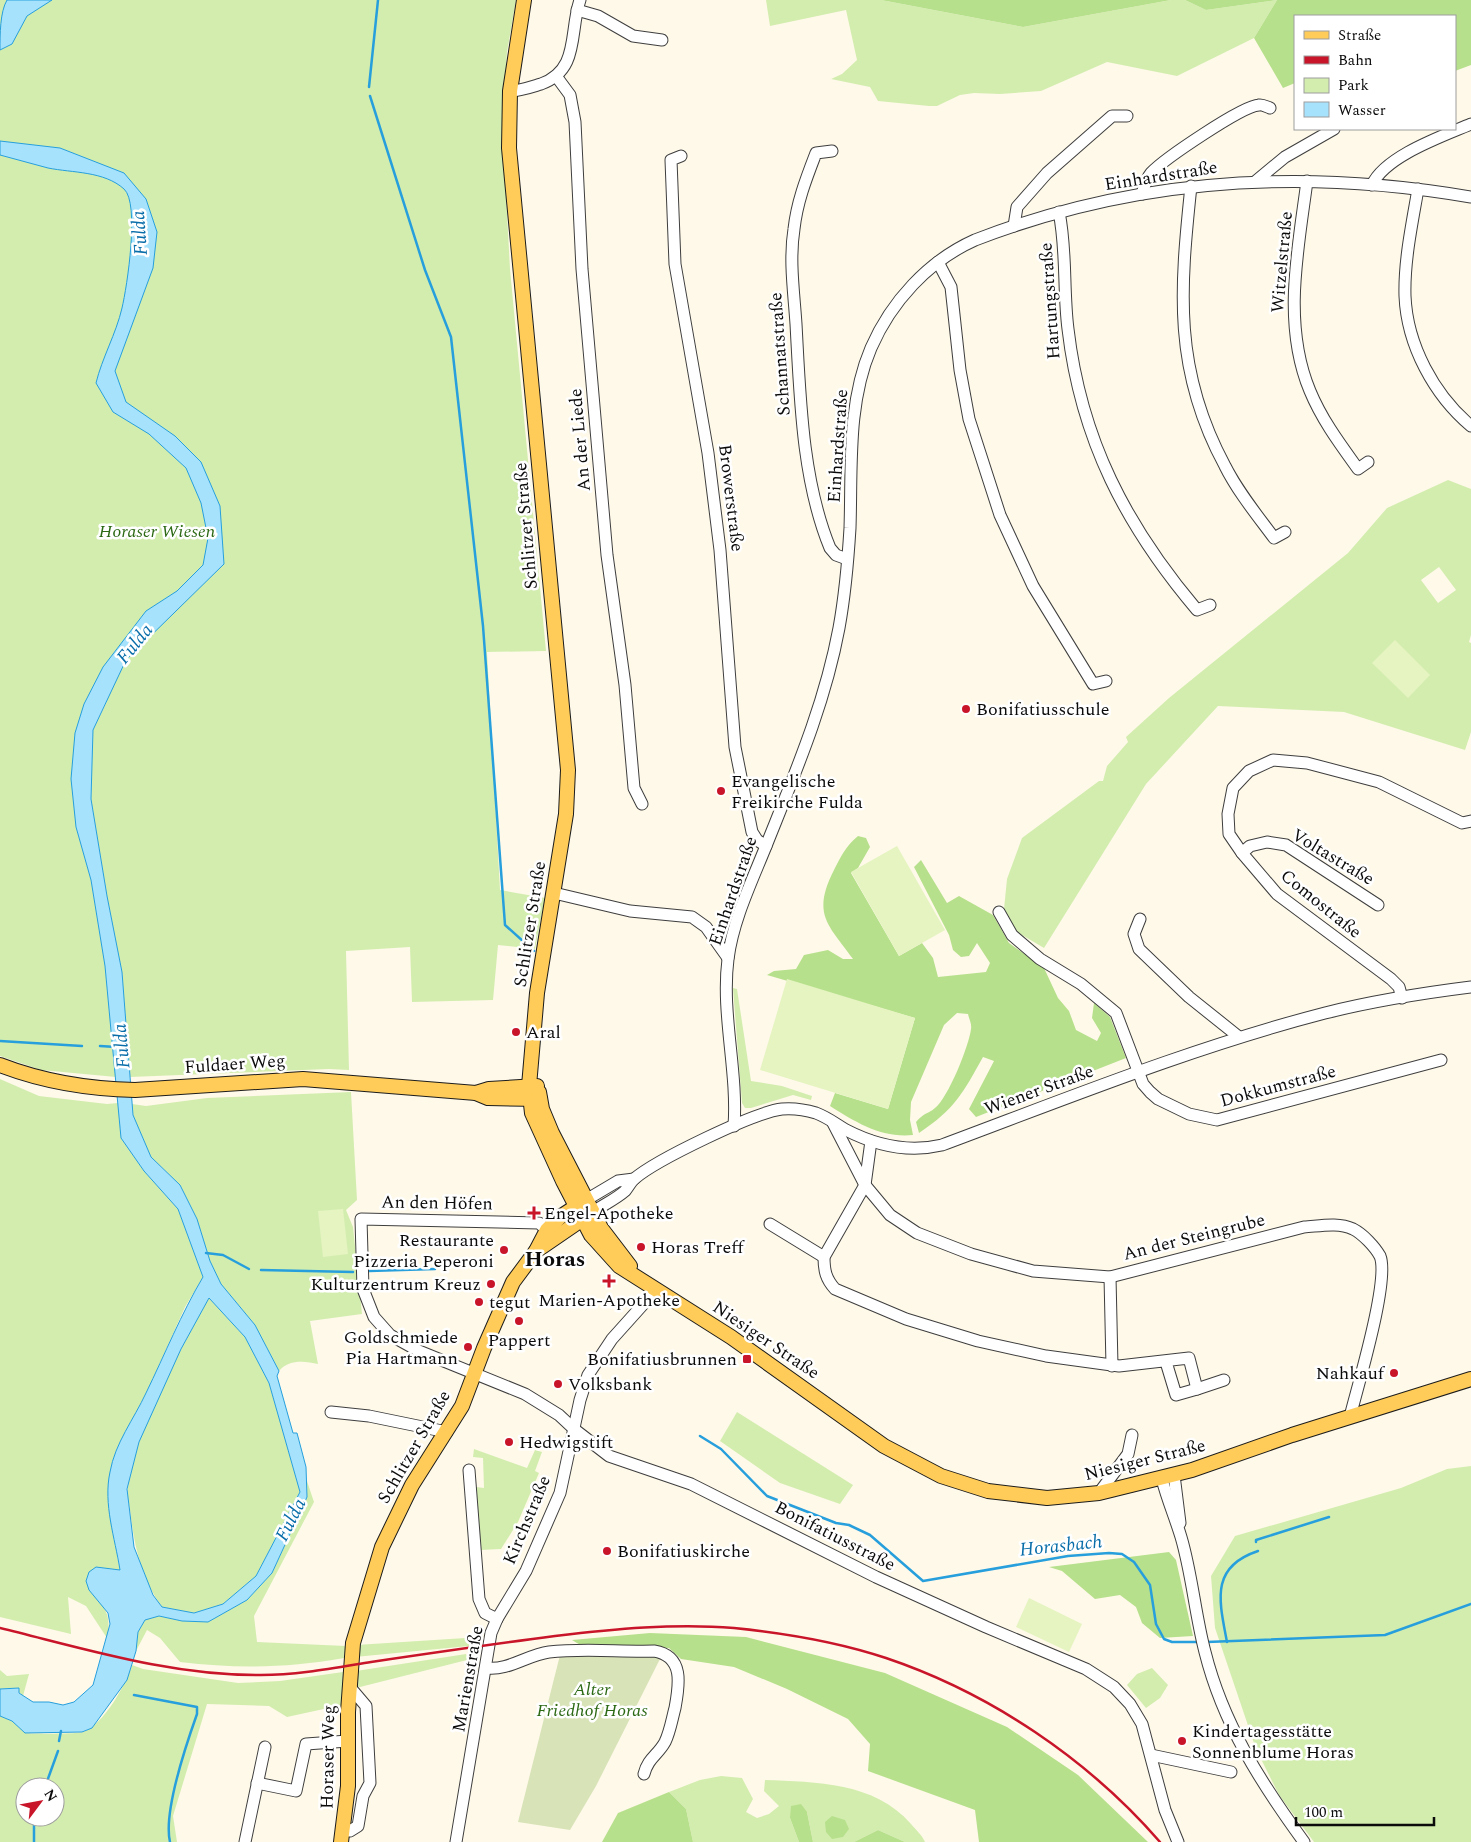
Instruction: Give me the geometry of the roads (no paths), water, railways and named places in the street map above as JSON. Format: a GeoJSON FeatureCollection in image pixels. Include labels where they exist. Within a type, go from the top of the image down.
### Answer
{"type":"FeatureCollection","features":[{"type":"Feature","properties":{"kind":"main road","name":"Schlitzer Straße"},"geometry":{"type":"LineString","coordinates":[[524,0],[510,91],[509,148],[512,199],[567,748],[566,814],[538,993],[533,1048],[538,1067],[534,1093],[534,1118],[584,1209]]}},
{"type":"Feature","properties":{"kind":"main road","name":"Fuldaer Weg"},"geometry":{"type":"LineString","coordinates":[[0,1065],[40,1078],[84,1088],[160,1089],[303,1079],[476,1093],[488,1089],[534,1093]]}},
{"type":"Feature","properties":{"kind":"main road","name":"Schlitzer Straße"},"geometry":{"type":"LineString","coordinates":[[350,1679],[353,1643],[382,1547],[412,1485],[462,1406],[507,1293],[536,1251],[547,1230],[584,1209]]}},
{"type":"Feature","properties":{"kind":"main road","name":"Schlitzer Straße"},"geometry":{"type":"LineString","coordinates":[[536,1251],[584,1209]]}},
{"type":"Feature","properties":{"kind":"main road","name":"Niesiger Straße"},"geometry":{"type":"LineString","coordinates":[[584,1209],[591,1235],[619,1266],[738,1342],[884,1446],[941,1476],[988,1491],[1015,1496],[1046,1498],[1099,1493],[1168,1477],[1471,1379]]}},
{"type":"Feature","properties":{"kind":"main road","name":"Horaser Weg"},"geometry":{"type":"LineString","coordinates":[[342,1836],[348,1786],[350,1679]]}},
{"type":"Feature","properties":{"kind":"street"},"geometry":{"type":"LineString","coordinates":[[510,91],[534,86],[556,76],[570,58],[578,5],[633,36],[662,40]]}},
{"type":"Feature","properties":{"kind":"street","name":"An der Liede"},"geometry":{"type":"LineString","coordinates":[[556,76],[570,95],[575,122],[582,269],[607,555],[625,685],[634,788],[642,804]]}},
{"type":"Feature","properties":{"kind":"street"},"geometry":{"type":"LineString","coordinates":[[1142,194],[1146,182],[1152,173],[1171,157],[1244,110],[1260,104],[1270,108]]}},
{"type":"Feature","properties":{"kind":"street"},"geometry":{"type":"LineString","coordinates":[[1014,226],[1017,207],[1046,173],[1112,116],[1127,116]]}},
{"type":"Feature","properties":{"kind":"street"},"geometry":{"type":"LineString","coordinates":[[1372,185],[1386,167],[1435,140],[1471,124]]}},
{"type":"Feature","properties":{"kind":"street"},"geometry":{"type":"LineString","coordinates":[[1256,181],[1286,157],[1332,130]]}},
{"type":"Feature","properties":{"kind":"street","name":"Schannatstraße"},"geometry":{"type":"LineString","coordinates":[[832,151],[816,153],[800,194],[793,232],[793,278],[807,463],[828,544],[836,555],[847,559]]}},
{"type":"Feature","properties":{"kind":"street","name":"Browerstraße"},"geometry":{"type":"LineString","coordinates":[[682,156],[671,160],[675,264],[709,463],[720,550],[736,757],[752,832],[757,840],[766,846]]}},
{"type":"Feature","properties":{"kind":"street","name":"Einhardstraße"},"geometry":{"type":"LineString","coordinates":[[734,1126],[735,1100],[727,997],[728,958],[743,904],[821,702],[839,626],[847,559],[855,406],[865,364],[876,336],[908,290],[938,262],[967,244],[1014,226],[1059,212],[1142,194],[1191,186],[1256,181],[1307,180],[1372,185],[1471,197]]}},
{"type":"Feature","properties":{"kind":"street","name":"Witzelstraße"},"geometry":{"type":"LineString","coordinates":[[1307,180],[1294,293],[1295,327],[1301,363],[1310,390],[1332,433],[1358,469],[1368,462]]}},
{"type":"Feature","properties":{"kind":"street"},"geometry":{"type":"LineString","coordinates":[[1191,186],[1182,297],[1183,334],[1192,380],[1208,431],[1234,482],[1274,538],[1285,532]]}},
{"type":"Feature","properties":{"kind":"street"},"geometry":{"type":"LineString","coordinates":[[1418,190],[1406,283],[1408,321],[1415,346],[1435,384],[1454,409],[1471,426]]}},
{"type":"Feature","properties":{"kind":"street","name":"Hartungstraße"},"geometry":{"type":"LineString","coordinates":[[1059,212],[1063,233],[1065,309],[1072,364],[1094,444],[1125,512],[1164,570],[1197,610],[1210,605]]}},
{"type":"Feature","properties":{"kind":"street"},"geometry":{"type":"LineString","coordinates":[[938,262],[951,288],[960,370],[970,419],[1000,516],[1033,586],[1073,654],[1093,684],[1106,681]]}},
{"type":"Feature","properties":{"kind":"street","name":"Comostraße"},"geometry":{"type":"LineString","coordinates":[[1402,998],[1398,987],[1391,979],[1277,894],[1242,854],[1229,834],[1228,814],[1233,788],[1249,770],[1273,760],[1307,763],[1380,782],[1462,823],[1471,821]]}},
{"type":"Feature","properties":{"kind":"street","name":"Voltastraße"},"geometry":{"type":"LineString","coordinates":[[1242,854],[1250,846],[1267,842],[1286,845],[1378,905]]}},
{"type":"Feature","properties":{"kind":"street"},"geometry":{"type":"LineString","coordinates":[[554,893],[630,910],[692,917],[706,927],[728,958]]}},
{"type":"Feature","properties":{"kind":"street","name":"Dokkumstraße"},"geometry":{"type":"LineString","coordinates":[[999,912],[1012,935],[1040,959],[1081,984],[1116,1014],[1143,1084],[1158,1099],[1190,1114],[1217,1120],[1441,1060]]}},
{"type":"Feature","properties":{"kind":"street"},"geometry":{"type":"LineString","coordinates":[[1140,919],[1134,934],[1139,950],[1189,997],[1239,1037]]}},
{"type":"Feature","properties":{"kind":"street","name":"Wiener Straße"},"geometry":{"type":"LineString","coordinates":[[584,1209],[618,1181],[634,1179],[676,1154],[767,1112],[783,1109],[803,1110],[818,1114],[871,1141],[892,1147],[913,1150],[942,1145],[1239,1037],[1327,1013],[1471,987]]}},
{"type":"Feature","properties":{"kind":"street","name":"An der Steingrube"},"geometry":{"type":"LineString","coordinates":[[832,1121],[866,1185],[890,1215],[917,1233],[953,1247],[1033,1271],[1110,1277],[1304,1227],[1337,1225],[1354,1230],[1372,1245],[1380,1258],[1382,1278],[1350,1417]]}},
{"type":"Feature","properties":{"kind":"street"},"geometry":{"type":"LineString","coordinates":[[871,1141],[866,1185],[824,1257],[824,1270],[827,1280],[835,1289],[906,1319],[988,1343],[1046,1356],[1112,1366],[1166,1362],[1189,1358],[1197,1389]]}},
{"type":"Feature","properties":{"kind":"street","name":"An den Höfen"},"geometry":{"type":"LineString","coordinates":[[475,1373],[419,1351],[390,1336],[374,1317],[363,1290],[361,1219],[538,1223],[547,1230]]}},
{"type":"Feature","properties":{"kind":"street"},"geometry":{"type":"LineString","coordinates":[[770,1224],[824,1257]]}},
{"type":"Feature","properties":{"kind":"street"},"geometry":{"type":"LineString","coordinates":[[1110,1277],[1112,1366]]}},
{"type":"Feature","properties":{"kind":"street","name":"Kirchstraße"},"geometry":{"type":"LineString","coordinates":[[497,1618],[526,1571],[547,1527],[560,1493],[588,1375],[597,1358],[656,1290]]}},
{"type":"Feature","properties":{"kind":"street"},"geometry":{"type":"LineString","coordinates":[[1166,1362],[1176,1396],[1224,1380]]}},
{"type":"Feature","properties":{"kind":"street","name":"Bonifatiusstraße"},"geometry":{"type":"LineString","coordinates":[[475,1373],[525,1394],[560,1415],[574,1429],[609,1456],[691,1484],[876,1577],[986,1627],[1086,1669],[1114,1687],[1130,1704],[1142,1724],[1170,1824],[1178,1842]]}},
{"type":"Feature","properties":{"kind":"street"},"geometry":{"type":"LineString","coordinates":[[331,1412],[369,1416],[447,1432]]}},
{"type":"Feature","properties":{"kind":"street"},"geometry":{"type":"LineString","coordinates":[[1099,1493],[1128,1454],[1132,1435]]}},
{"type":"Feature","properties":{"kind":"street","name":"Marienstraße"},"geometry":{"type":"LineString","coordinates":[[456,1842],[488,1647],[497,1618],[485,1613],[479,1599],[469,1470]]}},
{"type":"Feature","properties":{"kind":"street"},"geometry":{"type":"LineString","coordinates":[[1168,1477],[1205,1652],[1218,1695],[1241,1748],[1275,1803],[1304,1842]]}},
{"type":"Feature","properties":{"kind":"street"},"geometry":{"type":"LineString","coordinates":[[486,1668],[501,1668],[534,1656],[557,1652],[654,1651],[669,1656],[675,1664],[679,1678],[672,1721],[664,1743],[647,1763],[644,1774]]}},
{"type":"Feature","properties":{"kind":"street","name":"Horaser Weg"},"geometry":{"type":"LineString","coordinates":[[342,1836],[358,1826],[363,1796],[370,1783],[366,1706],[350,1679]]}},
{"type":"Feature","properties":{"kind":"street"},"geometry":{"type":"LineString","coordinates":[[257,1783],[296,1792],[306,1744],[348,1741]]}},
{"type":"Feature","properties":{"kind":"street"},"geometry":{"type":"LineString","coordinates":[[245,1842],[265,1746]]}},
{"type":"Feature","properties":{"kind":"street"},"geometry":{"type":"LineString","coordinates":[[1151,1756],[1231,1772]]}},
{"type":"Feature","properties":{"kind":"water"},"geometry":{"type":"Polygon","coordinates":[[[7,0],[52,0],[27,16],[12,44],[0,50],[0,30],[7,0]]]}},
{"type":"Feature","properties":{"kind":"water","name":"Fulda"},"geometry":{"type":"Polygon","coordinates":[[[0,141],[60,148],[124,173],[146,199],[157,232],[153,268],[115,371],[126,402],[175,436],[201,462],[220,506],[224,564],[126,660],[93,730],[91,799],[122,972],[133,1115],[151,1157],[180,1185],[197,1219],[210,1261],[221,1284],[255,1325],[279,1371],[277,1376],[293,1433],[297,1433],[306,1467],[307,1497],[272,1573],[247,1600],[208,1622],[182,1621],[159,1616],[145,1620],[138,1632],[136,1651],[127,1680],[92,1728],[82,1732],[25,1733],[12,1721],[0,1716],[0,1689],[19,1688],[19,1693],[33,1702],[49,1702],[63,1705],[74,1702],[93,1685],[110,1624],[108,1613],[89,1590],[86,1581],[89,1572],[96,1567],[120,1570],[110,1521],[108,1496],[112,1461],[120,1441],[141,1403],[180,1320],[203,1277],[178,1209],[144,1171],[121,1138],[105,966],[91,880],[76,827],[71,779],[75,733],[84,704],[103,667],[146,611],[177,591],[203,565],[208,538],[201,503],[186,468],[149,434],[113,412],[96,383],[113,337],[124,297],[132,227],[129,197],[124,189],[116,183],[98,176],[48,168],[0,155],[0,141]],[[209,1298],[181,1349],[139,1442],[127,1489],[134,1547],[153,1595],[162,1607],[194,1613],[223,1604],[256,1576],[300,1492],[269,1383],[245,1337],[209,1298]]]}},
{"type":"Feature","properties":{"kind":"waterway"},"geometry":{"type":"LineString","coordinates":[[369,87],[378,0]]}},
{"type":"Feature","properties":{"kind":"waterway"},"geometry":{"type":"LineString","coordinates":[[370,96],[425,270],[451,337],[483,626],[505,925],[534,951]]}},
{"type":"Feature","properties":{"kind":"waterway"},"geometry":{"type":"LineString","coordinates":[[0,1041],[82,1046]]}},
{"type":"Feature","properties":{"kind":"waterway","name":"Fulda"},"geometry":{"type":"LineString","coordinates":[[100,1046],[116,1047]]}},
{"type":"Feature","properties":{"kind":"waterway","name":"Horasbach"},"geometry":{"type":"LineString","coordinates":[[206,1253],[223,1255],[249,1269]]}},
{"type":"Feature","properties":{"kind":"waterway","name":"Horasbach"},"geometry":{"type":"LineString","coordinates":[[369,1271],[435,1269]]}},
{"type":"Feature","properties":{"kind":"waterway","name":"Horasbach"},"geometry":{"type":"LineString","coordinates":[[261,1270],[353,1272]]}},
{"type":"Feature","properties":{"kind":"waterway","name":"Horasbach"},"geometry":{"type":"LineString","coordinates":[[700,1436],[721,1449],[767,1496],[836,1523],[849,1525],[870,1535],[923,1581],[1068,1556],[1122,1554],[1134,1562],[1150,1585],[1156,1624],[1164,1639],[1172,1642],[1199,1642]]}},
{"type":"Feature","properties":{"kind":"waterway"},"geometry":{"type":"LineString","coordinates":[[1256,1542],[1256,1540],[1329,1517]]}},
{"type":"Feature","properties":{"kind":"waterway"},"geometry":{"type":"LineString","coordinates":[[1227,1642],[1221,1599],[1225,1576],[1232,1566],[1258,1551]]}},
{"type":"Feature","properties":{"kind":"waterway","name":"Horasbach"},"geometry":{"type":"LineString","coordinates":[[1207,1642],[1385,1635],[1471,1604]]}},
{"type":"Feature","properties":{"kind":"waterway"},"geometry":{"type":"LineString","coordinates":[[134,1695],[197,1707],[197,1714],[173,1796],[169,1829],[170,1842]]}},
{"type":"Feature","properties":{"kind":"waterway"},"geometry":{"type":"LineString","coordinates":[[59,1741],[61,1731]]}},
{"type":"Feature","properties":{"kind":"waterway"},"geometry":{"type":"LineString","coordinates":[[49,1777],[58,1751]]}},
{"type":"Feature","properties":{"kind":"waterway"},"geometry":{"type":"LineString","coordinates":[[34,1827],[34,1842]]}},
{"type":"Feature","properties":{"kind":"railway"},"geometry":{"type":"LineString","coordinates":[[0,1628],[129,1660],[162,1666],[195,1671],[261,1675],[302,1672],[555,1636],[644,1628],[689,1626],[734,1628],[811,1639],[849,1647],[886,1658],[963,1690],[999,1710],[1035,1732],[1101,1783],[1160,1842]]}},
{"type":"Feature","properties":{"kind":"place","name":"Bonifatiusschule"},"geometry":{"type":"Point","coordinates":[966,709]}},
{"type":"Feature","properties":{"kind":"place","name":"Evangelische Freikirche Fulda"},"geometry":{"type":"Point","coordinates":[721,791]}},
{"type":"Feature","properties":{"kind":"place","name":"Aral"},"geometry":{"type":"Point","coordinates":[516,1032]}},
{"type":"Feature","properties":{"kind":"place","name":"Engel-Apotheke"},"geometry":{"type":"Point","coordinates":[534,1213]}},
{"type":"Feature","properties":{"kind":"place","name":"Horas Treff"},"geometry":{"type":"Point","coordinates":[641,1247]}},
{"type":"Feature","properties":{"kind":"place","name":"Restaurante Pizzeria Peperoni"},"geometry":{"type":"Point","coordinates":[504,1250]}},
{"type":"Feature","properties":{"kind":"place","name":"Marien-Apotheke"},"geometry":{"type":"Point","coordinates":[609,1281]}},
{"type":"Feature","properties":{"kind":"place","name":"Kulturzentrum Kreuz"},"geometry":{"type":"Point","coordinates":[491,1284]}},
{"type":"Feature","properties":{"kind":"place","name":"tegut"},"geometry":{"type":"Point","coordinates":[479,1302]}},
{"type":"Feature","properties":{"kind":"place","name":"Pappert"},"geometry":{"type":"Point","coordinates":[519,1321]}},
{"type":"Feature","properties":{"kind":"place","name":"Goldschmiede Pia Hartmann"},"geometry":{"type":"Point","coordinates":[468,1347]}},
{"type":"Feature","properties":{"kind":"place","name":"Bonifatiusbrunnen"},"geometry":{"type":"Point","coordinates":[747,1359]}},
{"type":"Feature","properties":{"kind":"place","name":"Nahkauf"},"geometry":{"type":"Point","coordinates":[1394,1373]}},
{"type":"Feature","properties":{"kind":"place","name":"Volksbank"},"geometry":{"type":"Point","coordinates":[558,1384]}},
{"type":"Feature","properties":{"kind":"place","name":"Hedwigstift"},"geometry":{"type":"Point","coordinates":[509,1442]}},
{"type":"Feature","properties":{"kind":"place","name":"Bonifatiuskirche"},"geometry":{"type":"Point","coordinates":[607,1551]}},
{"type":"Feature","properties":{"kind":"place","name":"Kindertagesstätte Sonnenblume Horas"},"geometry":{"type":"Point","coordinates":[1182,1741]}},
{"type":"Feature","properties":{"kind":"district","name":"Horas"},"geometry":{"type":"Point","coordinates":[555,1259]}},
{"type":"Feature","properties":{"kind":"park label","name":"Horaser Wiesen"},"geometry":{"type":"Point","coordinates":[157,531]}},
{"type":"Feature","properties":{"kind":"park label","name":"Alter Friedhof Horas"},"geometry":{"type":"Point","coordinates":[592,1699]}}]}
